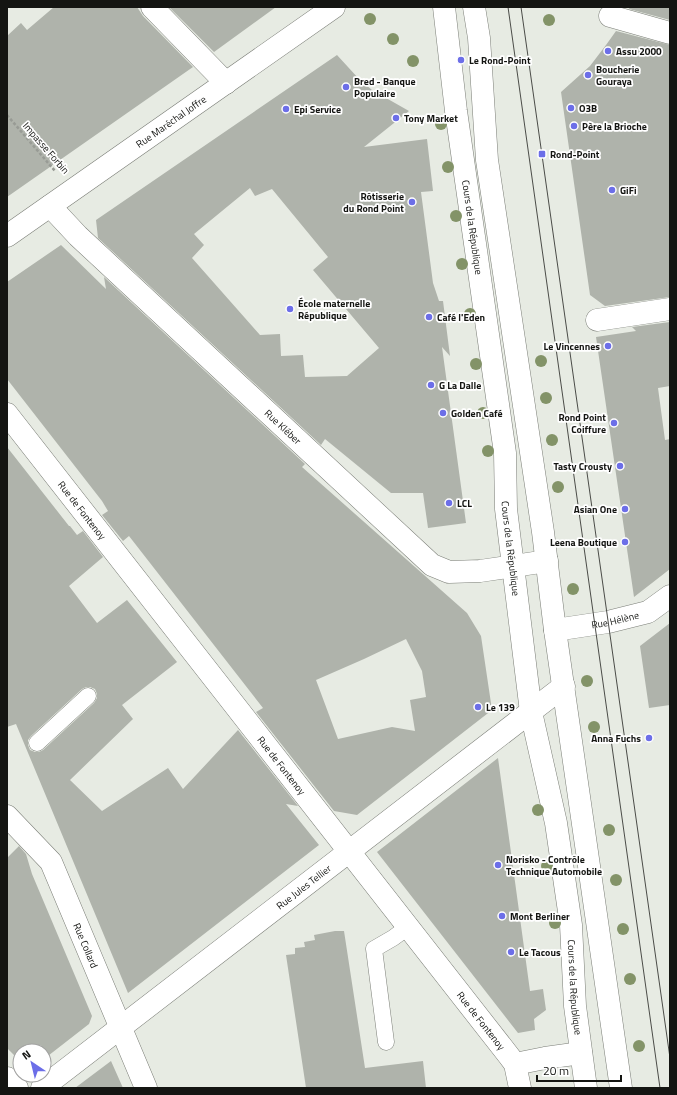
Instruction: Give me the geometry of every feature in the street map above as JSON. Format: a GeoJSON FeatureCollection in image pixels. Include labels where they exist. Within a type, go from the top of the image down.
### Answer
{"type":"FeatureCollection","features":[{"type":"Feature","properties":{"kind":"street"},"geometry":{"type":"LineString","coordinates":[[152,7],[226,83]]}},
{"type":"Feature","properties":{"kind":"street","name":"Rue Maréchal Joffre"},"geometry":{"type":"LineString","coordinates":[[7,236],[334,7]]}},
{"type":"Feature","properties":{"kind":"street","name":"Cours de la République"},"geometry":{"type":"LineString","coordinates":[[444,7],[456,111],[505,453],[506,509],[531,712],[556,823],[571,925],[575,1006],[586,1088]]}},
{"type":"Feature","properties":{"kind":"street"},"geometry":{"type":"LineString","coordinates":[[474,7],[478,38],[487,160],[621,1088]]}},
{"type":"Feature","properties":{"kind":"street"},"geometry":{"type":"LineString","coordinates":[[610,16],[670,33]]}},
{"type":"Feature","properties":{"kind":"street","name":"Rue Kléber"},"geometry":{"type":"LineString","coordinates":[[50,206],[78,236],[432,565],[449,572],[480,571],[546,561]]}},
{"type":"Feature","properties":{"kind":"street"},"geometry":{"type":"LineString","coordinates":[[597,320],[670,309]]}},
{"type":"Feature","properties":{"kind":"street","name":"Rue de Fontenoy"},"geometry":{"type":"LineString","coordinates":[[7,414],[515,1064]]}},
{"type":"Feature","properties":{"kind":"street","name":"Rue Hélène"},"geometry":{"type":"LineString","coordinates":[[556,630],[608,622],[648,612],[670,596]]}},
{"type":"Feature","properties":{"kind":"street","name":"Rue Jules Tellier"},"geometry":{"type":"LineString","coordinates":[[42,1088],[564,686]]}},
{"type":"Feature","properties":{"kind":"street","name":"Rue Collard"},"geometry":{"type":"LineString","coordinates":[[7,816],[51,862],[146,1088]]}},
{"type":"Feature","properties":{"kind":"street"},"geometry":{"type":"LineString","coordinates":[[520,1088],[515,1064],[581,1052]]}},
{"type":"Feature","properties":{"kind":"street"},"geometry":{"type":"LineString","coordinates":[[7,1078],[17,1088]]}},
{"type":"Feature","properties":{"kind":"lane"},"geometry":{"type":"LineString","coordinates":[[37,743],[88,696]]}},
{"type":"Feature","properties":{"kind":"lane"},"geometry":{"type":"LineString","coordinates":[[386,1042],[374,949],[408,927]]}},
{"type":"Feature","properties":{"kind":"path","name":"Impasse Forbin"},"geometry":{"type":"LineString","coordinates":[[7,115],[72,190]]}},
{"type":"Feature","properties":{"kind":"building"},"geometry":{"type":"Polygon","coordinates":[[[54,7],[137,7],[143,16],[193,67],[7,197],[7,36],[21,23],[27,30],[54,7]]]}},
{"type":"Feature","properties":{"kind":"building"},"geometry":{"type":"Polygon","coordinates":[[[169,7],[276,7],[214,52],[169,7]]]}},
{"type":"Feature","properties":{"kind":"building"},"geometry":{"type":"Polygon","coordinates":[[[630,7],[670,7],[670,20],[629,9],[630,7]]]}},
{"type":"Feature","properties":{"kind":"building"},"geometry":{"type":"Polygon","coordinates":[[[616,31],[670,45],[670,297],[605,306],[590,295],[561,92],[590,66],[616,31]]]}},
{"type":"Feature","properties":{"kind":"building"},"geometry":{"type":"Polygon","coordinates":[[[337,55],[359,79],[372,90],[409,111],[364,147],[427,139],[433,191],[421,192],[433,283],[439,301],[443,301],[450,356],[442,347],[466,523],[428,528],[423,493],[391,493],[325,439],[321,445],[98,238],[96,220],[337,55]],[[250,188],[194,234],[204,245],[192,258],[260,335],[280,334],[281,356],[303,355],[305,377],[347,376],[379,348],[313,270],[328,257],[272,189],[255,196],[250,188]]]}},
{"type":"Feature","properties":{"kind":"building"},"geometry":{"type":"Polygon","coordinates":[[[61,245],[106,289],[104,277],[305,464],[302,467],[467,613],[481,636],[492,710],[357,815],[334,811],[256,712],[263,708],[129,536],[123,541],[102,515],[108,511],[102,501],[7,379],[7,282],[61,245]],[[406,639],[316,680],[338,739],[392,727],[415,731],[410,700],[426,697],[422,671],[406,639]]]}},
{"type":"Feature","properties":{"kind":"building"},"geometry":{"type":"Polygon","coordinates":[[[670,322],[670,386],[658,388],[665,440],[670,439],[670,569],[634,597],[596,337],[636,331],[632,327],[670,322]]]}},
{"type":"Feature","properties":{"kind":"building"},"geometry":{"type":"Polygon","coordinates":[[[7,447],[69,526],[77,535],[83,531],[103,557],[69,586],[97,623],[127,600],[177,662],[122,705],[133,719],[70,780],[102,811],[168,768],[183,789],[238,730],[298,806],[286,804],[319,845],[128,993],[16,724],[7,727],[7,447]],[[90,687],[82,689],[31,736],[28,740],[30,750],[39,752],[43,750],[94,703],[97,698],[97,694],[95,689],[90,687]]]}},
{"type":"Feature","properties":{"kind":"building"},"geometry":{"type":"Polygon","coordinates":[[[670,623],[670,705],[649,708],[640,646],[670,623]]]}},
{"type":"Feature","properties":{"kind":"building"},"geometry":{"type":"Polygon","coordinates":[[[498,758],[530,991],[543,989],[546,1010],[534,1019],[535,1030],[518,1033],[377,852],[498,758]]]}},
{"type":"Feature","properties":{"kind":"building"},"geometry":{"type":"Polygon","coordinates":[[[19,846],[26,854],[32,874],[92,1016],[89,1024],[52,1053],[52,1043],[12,1043],[12,1053],[7,1048],[7,858],[19,846]]]}},
{"type":"Feature","properties":{"kind":"building"},"geometry":{"type":"Polygon","coordinates":[[[344,931],[365,1068],[423,1061],[426,1088],[306,1088],[286,955],[295,954],[295,948],[305,947],[304,942],[315,940],[314,935],[344,931]]]}},
{"type":"Feature","properties":{"kind":"building"},"geometry":{"type":"Polygon","coordinates":[[[111,1061],[123,1088],[75,1088],[111,1061]]]}},
{"type":"Feature","properties":{"kind":"tram line"},"geometry":{"type":"LineString","coordinates":[[508,7],[660,1088]]}},
{"type":"Feature","properties":{"kind":"tram line"},"geometry":{"type":"LineString","coordinates":[[521,7],[670,1058]]}},
{"type":"Feature","properties":{"kind":"place","name":"Assu 2000"},"geometry":{"type":"Point","coordinates":[608,51]}},
{"type":"Feature","properties":{"kind":"place","name":"Le Rond-Point"},"geometry":{"type":"Point","coordinates":[461,60]}},
{"type":"Feature","properties":{"kind":"place","name":"Boucherie Gouraya"},"geometry":{"type":"Point","coordinates":[588,75]}},
{"type":"Feature","properties":{"kind":"place","name":"Bred - Banque Populaire"},"geometry":{"type":"Point","coordinates":[346,87]}},
{"type":"Feature","properties":{"kind":"place","name":"O3B"},"geometry":{"type":"Point","coordinates":[571,108]}},
{"type":"Feature","properties":{"kind":"place","name":"Epi Service"},"geometry":{"type":"Point","coordinates":[286,109]}},
{"type":"Feature","properties":{"kind":"place","name":"Tony Market"},"geometry":{"type":"Point","coordinates":[396,118]}},
{"type":"Feature","properties":{"kind":"place","name":"Père la Brioche"},"geometry":{"type":"Point","coordinates":[574,126]}},
{"type":"Feature","properties":{"kind":"place","name":"Rond-Point"},"geometry":{"type":"Point","coordinates":[542,154]}},
{"type":"Feature","properties":{"kind":"place","name":"GiFi"},"geometry":{"type":"Point","coordinates":[612,190]}},
{"type":"Feature","properties":{"kind":"place","name":"Rôtisserie du Rond Point"},"geometry":{"type":"Point","coordinates":[412,202]}},
{"type":"Feature","properties":{"kind":"place","name":"École maternelle République"},"geometry":{"type":"Point","coordinates":[290,309]}},
{"type":"Feature","properties":{"kind":"place","name":"Café l'Eden"},"geometry":{"type":"Point","coordinates":[429,317]}},
{"type":"Feature","properties":{"kind":"place","name":"Le Vincennes"},"geometry":{"type":"Point","coordinates":[608,346]}},
{"type":"Feature","properties":{"kind":"place","name":"G La Dalle"},"geometry":{"type":"Point","coordinates":[431,385]}},
{"type":"Feature","properties":{"kind":"place","name":"Golden Café"},"geometry":{"type":"Point","coordinates":[443,413]}},
{"type":"Feature","properties":{"kind":"place","name":"Rond Point Coiffure"},"geometry":{"type":"Point","coordinates":[614,423]}},
{"type":"Feature","properties":{"kind":"place","name":"Tasty Crousty"},"geometry":{"type":"Point","coordinates":[620,466]}},
{"type":"Feature","properties":{"kind":"place","name":"LCL"},"geometry":{"type":"Point","coordinates":[449,503]}},
{"type":"Feature","properties":{"kind":"place","name":"Asian One"},"geometry":{"type":"Point","coordinates":[625,509]}},
{"type":"Feature","properties":{"kind":"place","name":"Leena Boutique"},"geometry":{"type":"Point","coordinates":[625,542]}},
{"type":"Feature","properties":{"kind":"place","name":"Le 139"},"geometry":{"type":"Point","coordinates":[478,707]}},
{"type":"Feature","properties":{"kind":"place","name":"Anna Fuchs"},"geometry":{"type":"Point","coordinates":[649,738]}},
{"type":"Feature","properties":{"kind":"place","name":"Norisko - Contrôle Technique Automobile"},"geometry":{"type":"Point","coordinates":[498,865]}},
{"type":"Feature","properties":{"kind":"place","name":"Mont Berliner"},"geometry":{"type":"Point","coordinates":[502,916]}},
{"type":"Feature","properties":{"kind":"place","name":"Le Tacous"},"geometry":{"type":"Point","coordinates":[511,952]}}]}
